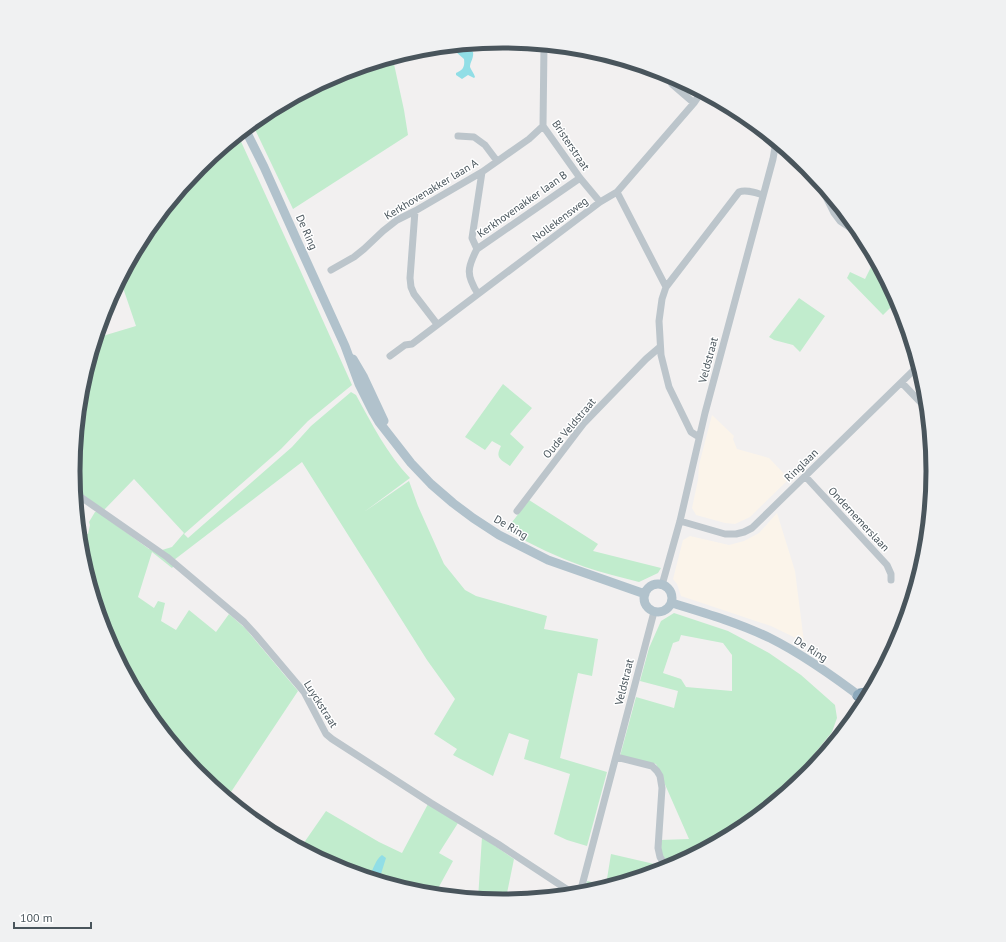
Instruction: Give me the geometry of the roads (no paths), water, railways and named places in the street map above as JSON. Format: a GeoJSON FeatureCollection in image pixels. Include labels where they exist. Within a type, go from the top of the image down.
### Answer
{"type":"FeatureCollection","features":[{"type":"Feature","properties":{"kind":"main road","name":"De Ring"},"geometry":{"type":"LineString","coordinates":[[247,134],[345,346],[359,384],[379,422],[411,463],[431,484],[453,503],[499,535],[548,560],[644,594]]}},
{"type":"Feature","properties":{"kind":"main road"},"geometry":{"type":"LineString","coordinates":[[653,585],[662,585],[669,589],[672,602],[663,612],[654,612],[645,604],[644,594],[653,585]]}},
{"type":"Feature","properties":{"kind":"main road","name":"De Ring"},"geometry":{"type":"LineString","coordinates":[[672,602],[770,638],[813,663],[861,697]]}},
{"type":"Feature","properties":{"kind":"street","name":"Bristerstraat"},"geometry":{"type":"LineString","coordinates":[[544,50],[543,126],[580,178],[600,202]]}},
{"type":"Feature","properties":{"kind":"street"},"geometry":{"type":"LineString","coordinates":[[671,83],[694,103]]}},
{"type":"Feature","properties":{"kind":"street","name":"Nollekensweg"},"geometry":{"type":"LineString","coordinates":[[390,356],[405,345],[412,344],[600,202],[616,192],[698,96]]}},
{"type":"Feature","properties":{"kind":"street","name":"Kerkhovenakker laan A"},"geometry":{"type":"LineString","coordinates":[[331,270],[354,257],[383,231],[398,220],[482,172],[530,139],[543,126]]}},
{"type":"Feature","properties":{"kind":"street"},"geometry":{"type":"LineString","coordinates":[[458,136],[474,137],[485,144],[497,161]]}},
{"type":"Feature","properties":{"kind":"street","name":"Veldstraat"},"geometry":{"type":"LineString","coordinates":[[662,585],[680,521],[699,437],[775,147]]}},
{"type":"Feature","properties":{"kind":"street"},"geometry":{"type":"LineString","coordinates":[[478,294],[472,285],[469,276],[469,269],[471,260],[478,249],[472,238],[482,172]]}},
{"type":"Feature","properties":{"kind":"street","name":"Kerkhovenakker laan B"},"geometry":{"type":"LineString","coordinates":[[478,249],[580,178]]}},
{"type":"Feature","properties":{"kind":"street"},"geometry":{"type":"LineString","coordinates":[[699,437],[692,432],[669,387],[660,347],[660,309],[666,287],[740,192],[746,191],[763,195]]}},
{"type":"Feature","properties":{"kind":"street"},"geometry":{"type":"LineString","coordinates":[[616,192],[666,287]]}},
{"type":"Feature","properties":{"kind":"street"},"geometry":{"type":"LineString","coordinates":[[827,199],[834,213],[848,226]]}},
{"type":"Feature","properties":{"kind":"street"},"geometry":{"type":"LineString","coordinates":[[415,211],[410,274],[411,287],[419,301],[437,324]]}},
{"type":"Feature","properties":{"kind":"street","name":"Oude Veldstraat"},"geometry":{"type":"LineString","coordinates":[[516,511],[584,423],[646,359],[660,347]]}},
{"type":"Feature","properties":{"kind":"street","name":"Ringlaan"},"geometry":{"type":"LineString","coordinates":[[680,521],[725,534],[736,534],[752,528],[914,370]]}},
{"type":"Feature","properties":{"kind":"street"},"geometry":{"type":"LineString","coordinates":[[902,383],[920,402]]}},
{"type":"Feature","properties":{"kind":"street","name":"Ondernemerslaan"},"geometry":{"type":"LineString","coordinates":[[805,476],[887,565],[891,574],[891,580]]}},
{"type":"Feature","properties":{"kind":"street","name":"Luyckstraat"},"geometry":{"type":"LineString","coordinates":[[81,497],[167,557],[244,622],[304,692],[326,734],[332,739],[566,889]]}},
{"type":"Feature","properties":{"kind":"street","name":"Veldstraat"},"geometry":{"type":"LineString","coordinates":[[582,887],[654,612]]}},
{"type":"Feature","properties":{"kind":"street"},"geometry":{"type":"LineString","coordinates":[[616,757],[652,766],[660,776],[662,788],[658,848],[660,857],[664,863]]}},
{"type":"Feature","properties":{"kind":"water"},"geometry":{"type":"Polygon","coordinates":[[[469,50],[473,52],[470,67],[475,76],[474,78],[468,75],[462,79],[456,75],[456,73],[463,68],[464,59],[456,52],[469,50]]]}},
{"type":"Feature","properties":{"kind":"water"},"geometry":{"type":"Polygon","coordinates":[[[382,855],[386,858],[380,876],[371,873],[378,859],[382,855]]]}}]}
